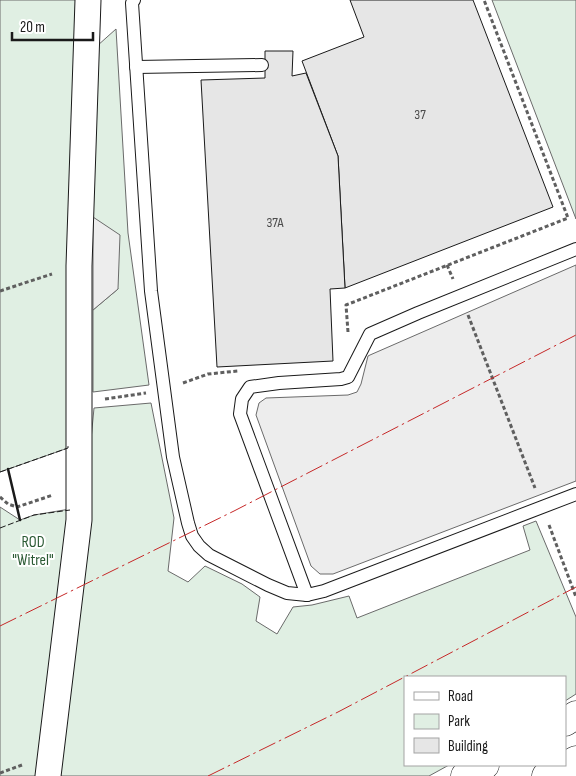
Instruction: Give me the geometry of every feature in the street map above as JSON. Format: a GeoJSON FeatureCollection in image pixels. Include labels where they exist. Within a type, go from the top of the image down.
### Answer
{"type":"FeatureCollection","features":[{"type":"Feature","properties":{"kind":"street"},"geometry":{"type":"LineString","coordinates":[[48,776],[79,520],[79,266],[88,0]]}},
{"type":"Feature","properties":{"kind":"street"},"geometry":{"type":"LineString","coordinates":[[465,776],[483,766]]}},
{"type":"Feature","properties":{"kind":"street"},"geometry":{"type":"LineString","coordinates":[[546,776],[565,766]]}},
{"type":"Feature","properties":{"kind":"lane"},"geometry":{"type":"LineString","coordinates":[[134,0],[132,3],[148,249],[164,390],[173,457],[182,501],[190,530],[199,546],[209,555],[268,585],[287,593],[307,595],[332,588],[576,494]]}},
{"type":"Feature","properties":{"kind":"lane"},"geometry":{"type":"LineString","coordinates":[[136,67],[262,65]]}},
{"type":"Feature","properties":{"kind":"lane"},"geometry":{"type":"LineString","coordinates":[[307,595],[240,414],[242,399],[250,387],[279,383],[341,380],[348,377],[370,334],[576,250]]}},
{"type":"Feature","properties":{"kind":"path"},"geometry":{"type":"LineString","coordinates":[[348,340],[346,305],[568,218],[484,0]]}},
{"type":"Feature","properties":{"kind":"path"},"geometry":{"type":"LineString","coordinates":[[0,291],[79,266]]}},
{"type":"Feature","properties":{"kind":"path"},"geometry":{"type":"LineString","coordinates":[[460,296],[543,507],[576,597]]}},
{"type":"Feature","properties":{"kind":"path"},"geometry":{"type":"LineString","coordinates":[[80,402],[164,390],[208,374],[239,371]]}},
{"type":"Feature","properties":{"kind":"path"},"geometry":{"type":"LineString","coordinates":[[0,497],[8,504],[17,507],[49,497],[80,483]]}},
{"type":"Feature","properties":{"kind":"green space"},"geometry":{"type":"Polygon","coordinates":[[[0,0],[83,0],[68,448],[0,472],[0,0]]]}},
{"type":"Feature","properties":{"kind":"green space"},"geometry":{"type":"Polygon","coordinates":[[[492,0],[576,0],[576,219],[492,0]]]}},
{"type":"Feature","properties":{"kind":"green space"},"geometry":{"type":"Polygon","coordinates":[[[116,29],[128,233],[149,385],[93,392],[93,310],[118,289],[93,217],[97,46],[116,29]]]}},
{"type":"Feature","properties":{"kind":"green space"},"geometry":{"type":"Polygon","coordinates":[[[151,403],[174,518],[168,571],[188,582],[205,566],[242,584],[260,597],[256,621],[277,634],[293,607],[312,605],[349,596],[357,618],[530,550],[523,526],[536,521],[576,617],[576,694],[566,700],[566,676],[404,676],[404,766],[447,766],[429,776],[57,776],[64,725],[94,408],[151,403]]]}},
{"type":"Feature","properties":{"kind":"green space","name":"ROD \"Witrel\""},"geometry":{"type":"Polygon","coordinates":[[[0,507],[20,520],[34,515],[70,509],[39,776],[0,776],[0,507]]]}},
{"type":"Feature","properties":{"kind":"shaded area"},"geometry":{"type":"Polygon","coordinates":[[[93,217],[120,235],[118,289],[93,310],[93,217]]]}},
{"type":"Feature","properties":{"kind":"shaded area"},"geometry":{"type":"Polygon","coordinates":[[[576,265],[576,481],[333,574],[320,574],[311,566],[256,415],[259,403],[266,398],[348,395],[357,392],[368,356],[576,265]]]}},
{"type":"Feature","properties":{"kind":"building"},"geometry":{"type":"Polygon","coordinates":[[[350,0],[473,0],[553,207],[345,288],[338,156],[302,61],[364,37],[350,0]]]}},
{"type":"Feature","properties":{"kind":"building"},"geometry":{"type":"Polygon","coordinates":[[[265,51],[293,51],[292,76],[306,73],[338,156],[345,288],[330,289],[333,361],[217,367],[201,80],[265,78],[265,51]]]}},
{"type":"Feature","properties":{"kind":"fence"},"geometry":{"type":"LineString","coordinates":[[0,472],[68,448],[68,445]]}},
{"type":"Feature","properties":{"kind":"fence"},"geometry":{"type":"LineString","coordinates":[[0,528],[34,515],[70,510]]}},
{"type":"Feature","properties":{"kind":"wall"},"geometry":{"type":"LineString","coordinates":[[8,469],[20,520]]}},
{"type":"Feature","properties":{"kind":"power"},"geometry":{"type":"LineString","coordinates":[[0,626],[234,511],[576,335]]}},
{"type":"Feature","properties":{"kind":"power"},"geometry":{"type":"LineString","coordinates":[[407,676],[576,587]]}},
{"type":"Feature","properties":{"kind":"power"},"geometry":{"type":"LineString","coordinates":[[208,776],[404,677]]}}]}
